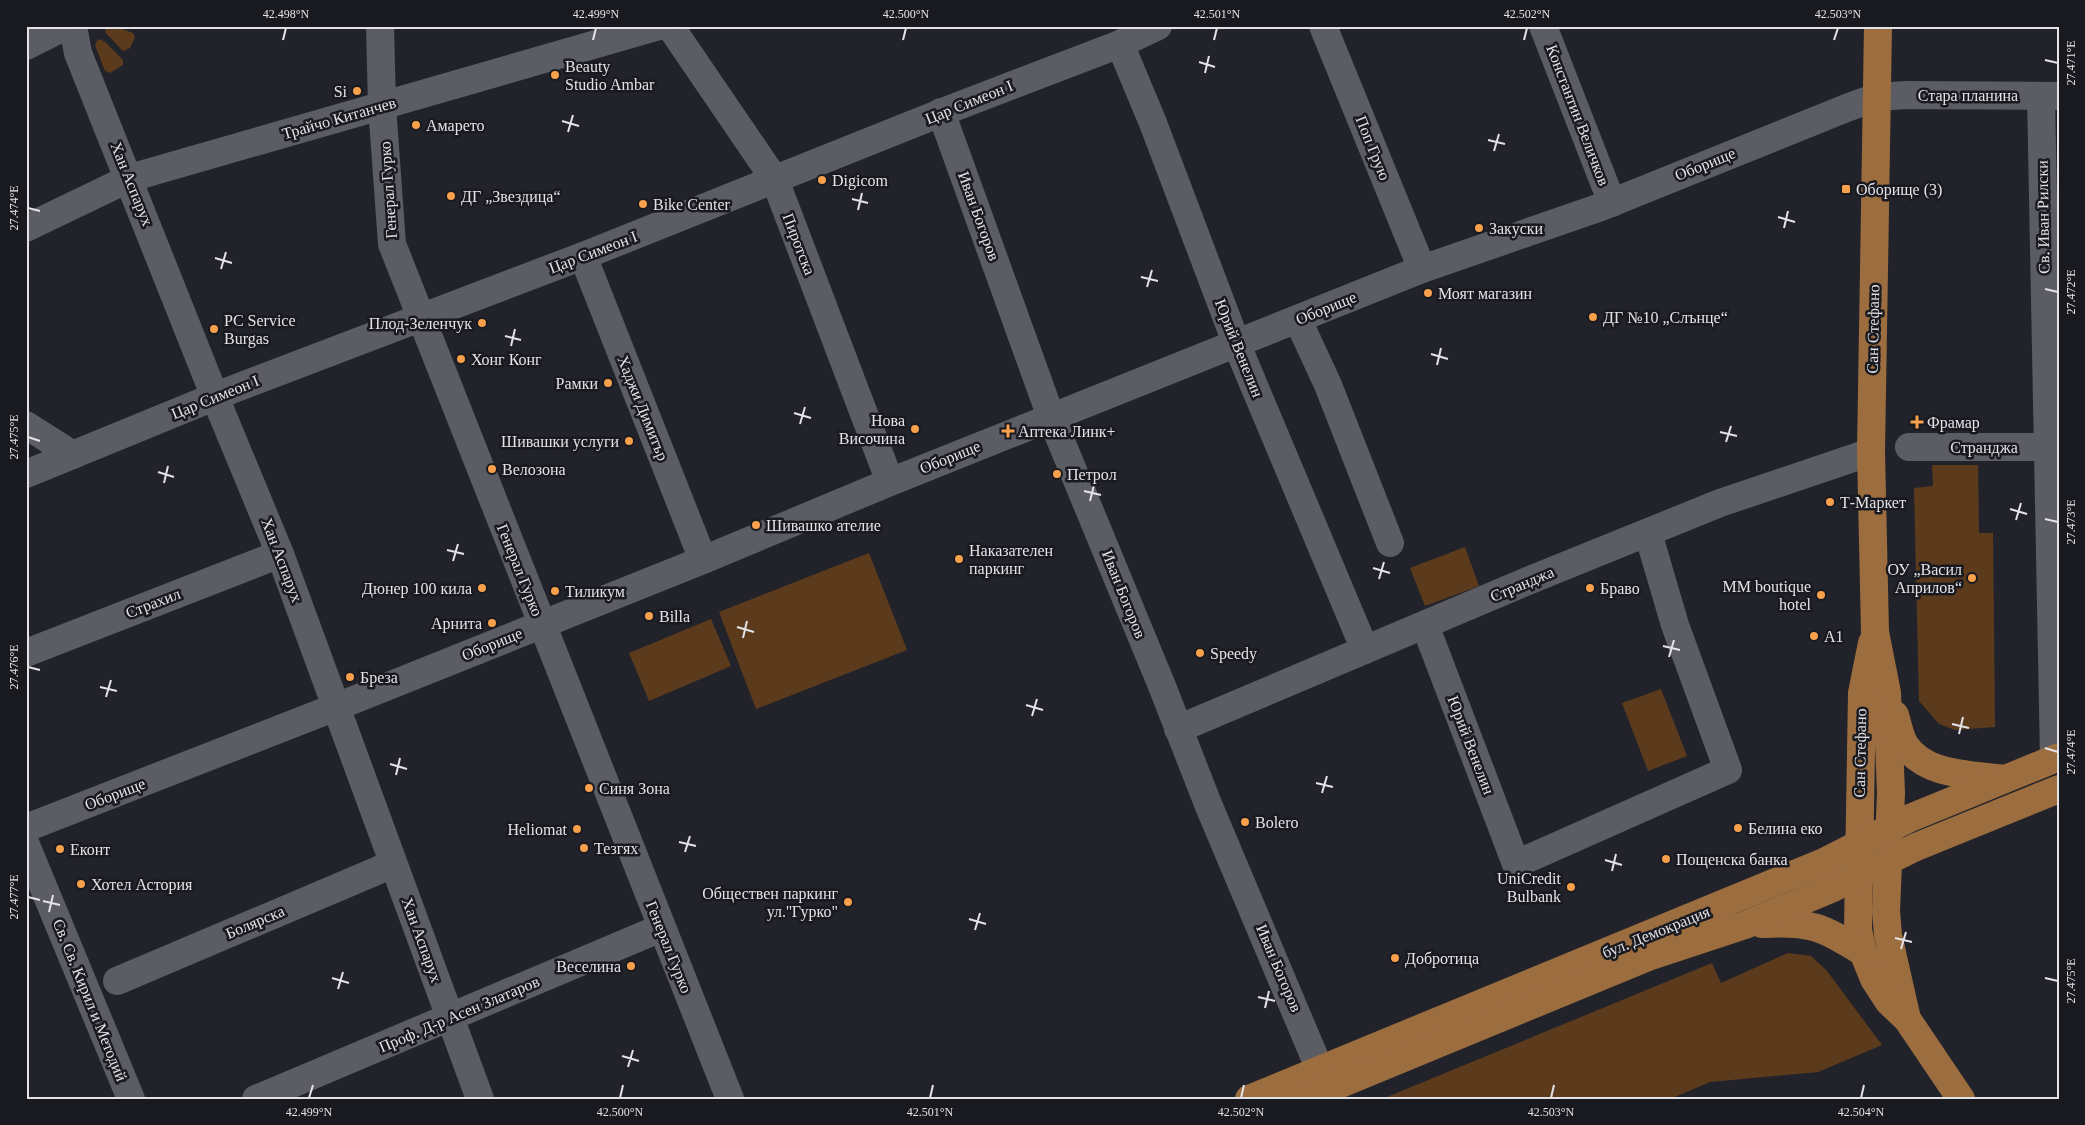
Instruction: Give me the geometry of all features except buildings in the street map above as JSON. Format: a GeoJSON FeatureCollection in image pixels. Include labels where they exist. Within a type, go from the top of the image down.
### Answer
{"type":"FeatureCollection","features":[{"type":"Feature","properties":{"kind":"main road","name":"Сан Стефано"},"geometry":{"type":"LineString","coordinates":[[1878,26],[1871,452],[1875,632],[1887,693],[1891,793],[1888,860]]}},
{"type":"Feature","properties":{"kind":"main road","name":"Сан Стефано"},"geometry":{"type":"LineString","coordinates":[[1858,876],[1862,693],[1875,632]]}},
{"type":"Feature","properties":{"kind":"main road"},"geometry":{"type":"LineString","coordinates":[[1887,693],[1904,743],[1914,756],[1939,769],[2006,779]]}},
{"type":"Feature","properties":{"kind":"main road","name":"бул. Демокрация"},"geometry":{"type":"LineString","coordinates":[[1249,1099],[1824,862],[1859,846],[1890,828],[2056,758]]}},
{"type":"Feature","properties":{"kind":"main road","name":"бул. Демокрация"},"geometry":{"type":"LineString","coordinates":[[1304,1099],[1648,957],[1745,925],[1858,876],[1888,860],[2059,789]]}},
{"type":"Feature","properties":{"kind":"main road"},"geometry":{"type":"LineString","coordinates":[[1888,860],[1888,935],[1907,1019]]}},
{"type":"Feature","properties":{"kind":"main road"},"geometry":{"type":"LineString","coordinates":[[1858,876],[1858,930],[1863,952],[1874,979],[1889,1002],[1907,1019],[1961,1099]]}},
{"type":"Feature","properties":{"kind":"main road"},"geometry":{"type":"LineString","coordinates":[[1745,925],[1792,923],[1810,925],[1826,929],[1863,952]]}},
{"type":"Feature","properties":{"kind":"street"},"geometry":{"type":"LineString","coordinates":[[26,46],[66,26]]}},
{"type":"Feature","properties":{"kind":"street","name":"Хан Аспарух"},"geometry":{"type":"LineString","coordinates":[[73,26],[78,53],[130,178],[215,397],[280,554],[480,1099]]}},
{"type":"Feature","properties":{"kind":"street","name":"Генерал Гурко"},"geometry":{"type":"LineString","coordinates":[[380,26],[382,106],[392,244],[730,1099]]}},
{"type":"Feature","properties":{"kind":"street","name":"Трайчо Китанчев"},"geometry":{"type":"LineString","coordinates":[[26,228],[130,178],[659,26]]}},
{"type":"Feature","properties":{"kind":"street","name":"Пиротска"},"geometry":{"type":"LineString","coordinates":[[670,26],[775,180],[890,482]]}},
{"type":"Feature","properties":{"kind":"street","name":"Цар Симеон I"},"geometry":{"type":"LineString","coordinates":[[26,474],[215,397],[583,256],[941,112],[1120,44],[1158,26]]}},
{"type":"Feature","properties":{"kind":"street","name":"Поп Грую"},"geometry":{"type":"LineString","coordinates":[[1323,26],[1422,269]]}},
{"type":"Feature","properties":{"kind":"street","name":"Константин Величков"},"geometry":{"type":"LineString","coordinates":[[1543,26],[1612,203]]}},
{"type":"Feature","properties":{"kind":"street","name":"Юрий Венелин"},"geometry":{"type":"LineString","coordinates":[[1120,44],[1153,122],[1237,345],[1364,650]]}},
{"type":"Feature","properties":{"kind":"street","name":"Стара планина"},"geometry":{"type":"LineString","coordinates":[[1877,97],[2050,96]]}},
{"type":"Feature","properties":{"kind":"street","name":"Св. Иван Рилски"},"geometry":{"type":"LineString","coordinates":[[2050,96],[2056,758]]}},
{"type":"Feature","properties":{"kind":"street","name":"Оборище"},"geometry":{"type":"LineString","coordinates":[[26,828],[336,707],[703,560],[1051,417],[1237,345],[1422,269],[1612,203],[1712,160],[1877,97]]}},
{"type":"Feature","properties":{"kind":"street","name":"Иван Богоров"},"geometry":{"type":"LineString","coordinates":[[941,112],[1051,417],[1320,1070]]}},
{"type":"Feature","properties":{"kind":"street","name":"Хаджи Димитър"},"geometry":{"type":"LineString","coordinates":[[583,256],[703,560]]}},
{"type":"Feature","properties":{"kind":"street"},"geometry":{"type":"LineString","coordinates":[[1298,320],[1328,385],[1390,543]]}},
{"type":"Feature","properties":{"kind":"street"},"geometry":{"type":"LineString","coordinates":[[26,425],[73,455]]}},
{"type":"Feature","properties":{"kind":"street","name":"Странджа"},"geometry":{"type":"LineString","coordinates":[[1909,447],[2054,447]]}},
{"type":"Feature","properties":{"kind":"street","name":"Странджа"},"geometry":{"type":"LineString","coordinates":[[1178,729],[1720,503],[1871,452]]}},
{"type":"Feature","properties":{"kind":"street","name":"Юрий Венелин"},"geometry":{"type":"LineString","coordinates":[[1425,625],[1516,864],[1728,770],[1675,625],[1648,533]]}},
{"type":"Feature","properties":{"kind":"street","name":"Страхил"},"geometry":{"type":"LineString","coordinates":[[26,653],[280,554]]}},
{"type":"Feature","properties":{"kind":"street","name":"Св. Св. Кирил и Методий"},"geometry":{"type":"LineString","coordinates":[[26,845],[131,1099]]}},
{"type":"Feature","properties":{"kind":"street","name":"Болярска"},"geometry":{"type":"LineString","coordinates":[[117,981],[394,864]]}},
{"type":"Feature","properties":{"kind":"street","name":"Проф. Д-р Асен Златаров"},"geometry":{"type":"LineString","coordinates":[[256,1099],[661,928]]}},
{"type":"Feature","properties":{"kind":"shaded area"},"geometry":{"type":"Polygon","coordinates":[[[106,26],[114,26],[133,33],[135,37],[130,48],[123,51],[105,32],[106,26]]]}},
{"type":"Feature","properties":{"kind":"shaded area"},"geometry":{"type":"Polygon","coordinates":[[[98,39],[104,41],[123,60],[123,65],[110,73],[105,71],[95,45],[98,39]]]}},
{"type":"Feature","properties":{"kind":"shaded area"},"geometry":{"type":"Polygon","coordinates":[[[1932,465],[1978,465],[1979,533],[1993,533],[1995,727],[1955,730],[1939,724],[1919,701],[1914,488],[1933,486],[1932,465]]]}},
{"type":"Feature","properties":{"kind":"shaded area"},"geometry":{"type":"Polygon","coordinates":[[[1465,547],[1479,586],[1425,606],[1410,568],[1465,547]]]}},
{"type":"Feature","properties":{"kind":"shaded area"},"geometry":{"type":"Polygon","coordinates":[[[869,553],[907,650],[756,709],[719,612],[869,553]]]}},
{"type":"Feature","properties":{"kind":"shaded area"},"geometry":{"type":"Polygon","coordinates":[[[711,619],[731,666],[649,701],[629,653],[711,619]]]}},
{"type":"Feature","properties":{"kind":"shaded area"},"geometry":{"type":"Polygon","coordinates":[[[1661,689],[1687,756],[1648,771],[1622,703],[1661,689]]]}},
{"type":"Feature","properties":{"kind":"shaded area"},"geometry":{"type":"Polygon","coordinates":[[[1788,953],[1811,956],[1827,971],[1882,1045],[1818,1072],[1710,1082],[1670,1099],[1382,1099],[1712,963],[1721,983],[1788,953]]]}},
{"type":"Feature","properties":{"kind":"place","name":"Beauty Studio Ambar"},"geometry":{"type":"Point","coordinates":[555,75]}},
{"type":"Feature","properties":{"kind":"place","name":"Si"},"geometry":{"type":"Point","coordinates":[357,91]}},
{"type":"Feature","properties":{"kind":"place","name":"Амарето"},"geometry":{"type":"Point","coordinates":[416,125]}},
{"type":"Feature","properties":{"kind":"place","name":"Digicom"},"geometry":{"type":"Point","coordinates":[822,180]}},
{"type":"Feature","properties":{"kind":"place","name":"Оборище (3)"},"geometry":{"type":"Point","coordinates":[1846,189]}},
{"type":"Feature","properties":{"kind":"place","name":"ДГ „Звездица“"},"geometry":{"type":"Point","coordinates":[451,196]}},
{"type":"Feature","properties":{"kind":"place","name":"Bike Center"},"geometry":{"type":"Point","coordinates":[643,204]}},
{"type":"Feature","properties":{"kind":"place","name":"Закуски"},"geometry":{"type":"Point","coordinates":[1479,228]}},
{"type":"Feature","properties":{"kind":"place","name":"Моят магазин"},"geometry":{"type":"Point","coordinates":[1428,293]}},
{"type":"Feature","properties":{"kind":"place","name":"ДГ №10 „Слънце“"},"geometry":{"type":"Point","coordinates":[1593,317]}},
{"type":"Feature","properties":{"kind":"place","name":"Плод-Зеленчук"},"geometry":{"type":"Point","coordinates":[482,323]}},
{"type":"Feature","properties":{"kind":"place","name":"PC Service Burgas"},"geometry":{"type":"Point","coordinates":[214,329]}},
{"type":"Feature","properties":{"kind":"place","name":"Хонг Конг"},"geometry":{"type":"Point","coordinates":[461,359]}},
{"type":"Feature","properties":{"kind":"place","name":"Рамки"},"geometry":{"type":"Point","coordinates":[608,383]}},
{"type":"Feature","properties":{"kind":"place","name":"Фрамар"},"geometry":{"type":"Point","coordinates":[1917,422]}},
{"type":"Feature","properties":{"kind":"place","name":"Нова Височина"},"geometry":{"type":"Point","coordinates":[915,429]}},
{"type":"Feature","properties":{"kind":"place","name":"Аптека Линк+"},"geometry":{"type":"Point","coordinates":[1008,431]}},
{"type":"Feature","properties":{"kind":"place","name":"Шивашки услуги"},"geometry":{"type":"Point","coordinates":[629,441]}},
{"type":"Feature","properties":{"kind":"place","name":"Велозона"},"geometry":{"type":"Point","coordinates":[492,469]}},
{"type":"Feature","properties":{"kind":"place","name":"Петрол"},"geometry":{"type":"Point","coordinates":[1057,474]}},
{"type":"Feature","properties":{"kind":"place","name":"Т-Маркет"},"geometry":{"type":"Point","coordinates":[1830,502]}},
{"type":"Feature","properties":{"kind":"place","name":"Шивашко ателие"},"geometry":{"type":"Point","coordinates":[756,525]}},
{"type":"Feature","properties":{"kind":"place","name":"Наказателен паркинг"},"geometry":{"type":"Point","coordinates":[959,559]}},
{"type":"Feature","properties":{"kind":"place","name":"ОУ „Васил Априлов“"},"geometry":{"type":"Point","coordinates":[1972,578]}},
{"type":"Feature","properties":{"kind":"place","name":"Дюнер 100 кила"},"geometry":{"type":"Point","coordinates":[482,588]}},
{"type":"Feature","properties":{"kind":"place","name":"Браво"},"geometry":{"type":"Point","coordinates":[1590,588]}},
{"type":"Feature","properties":{"kind":"place","name":"Тиликум"},"geometry":{"type":"Point","coordinates":[555,591]}},
{"type":"Feature","properties":{"kind":"place","name":"MM boutique hotel"},"geometry":{"type":"Point","coordinates":[1821,595]}},
{"type":"Feature","properties":{"kind":"place","name":"Billa"},"geometry":{"type":"Point","coordinates":[649,616]}},
{"type":"Feature","properties":{"kind":"place","name":"Арнита"},"geometry":{"type":"Point","coordinates":[492,623]}},
{"type":"Feature","properties":{"kind":"place","name":"A1"},"geometry":{"type":"Point","coordinates":[1814,636]}},
{"type":"Feature","properties":{"kind":"place","name":"Speedy"},"geometry":{"type":"Point","coordinates":[1200,653]}},
{"type":"Feature","properties":{"kind":"place","name":"Бреза"},"geometry":{"type":"Point","coordinates":[350,677]}},
{"type":"Feature","properties":{"kind":"place","name":"Синя Зона"},"geometry":{"type":"Point","coordinates":[589,788]}},
{"type":"Feature","properties":{"kind":"place","name":"Bolero"},"geometry":{"type":"Point","coordinates":[1245,822]}},
{"type":"Feature","properties":{"kind":"place","name":"Белина еко"},"geometry":{"type":"Point","coordinates":[1738,828]}},
{"type":"Feature","properties":{"kind":"place","name":"Heliomat"},"geometry":{"type":"Point","coordinates":[577,829]}},
{"type":"Feature","properties":{"kind":"place","name":"Тезгях"},"geometry":{"type":"Point","coordinates":[584,848]}},
{"type":"Feature","properties":{"kind":"place","name":"Еконт"},"geometry":{"type":"Point","coordinates":[60,849]}},
{"type":"Feature","properties":{"kind":"place","name":"Пощенска банка"},"geometry":{"type":"Point","coordinates":[1666,859]}},
{"type":"Feature","properties":{"kind":"place","name":"Хотел Астория"},"geometry":{"type":"Point","coordinates":[81,884]}},
{"type":"Feature","properties":{"kind":"place","name":"UniCredit Bulbank"},"geometry":{"type":"Point","coordinates":[1571,887]}},
{"type":"Feature","properties":{"kind":"place","name":"Oбществен паркинг ул.''Гурко\""},"geometry":{"type":"Point","coordinates":[848,902]}},
{"type":"Feature","properties":{"kind":"place","name":"Добротица"},"geometry":{"type":"Point","coordinates":[1395,958]}},
{"type":"Feature","properties":{"kind":"place","name":"Веселина"},"geometry":{"type":"Point","coordinates":[631,966]}}]}
